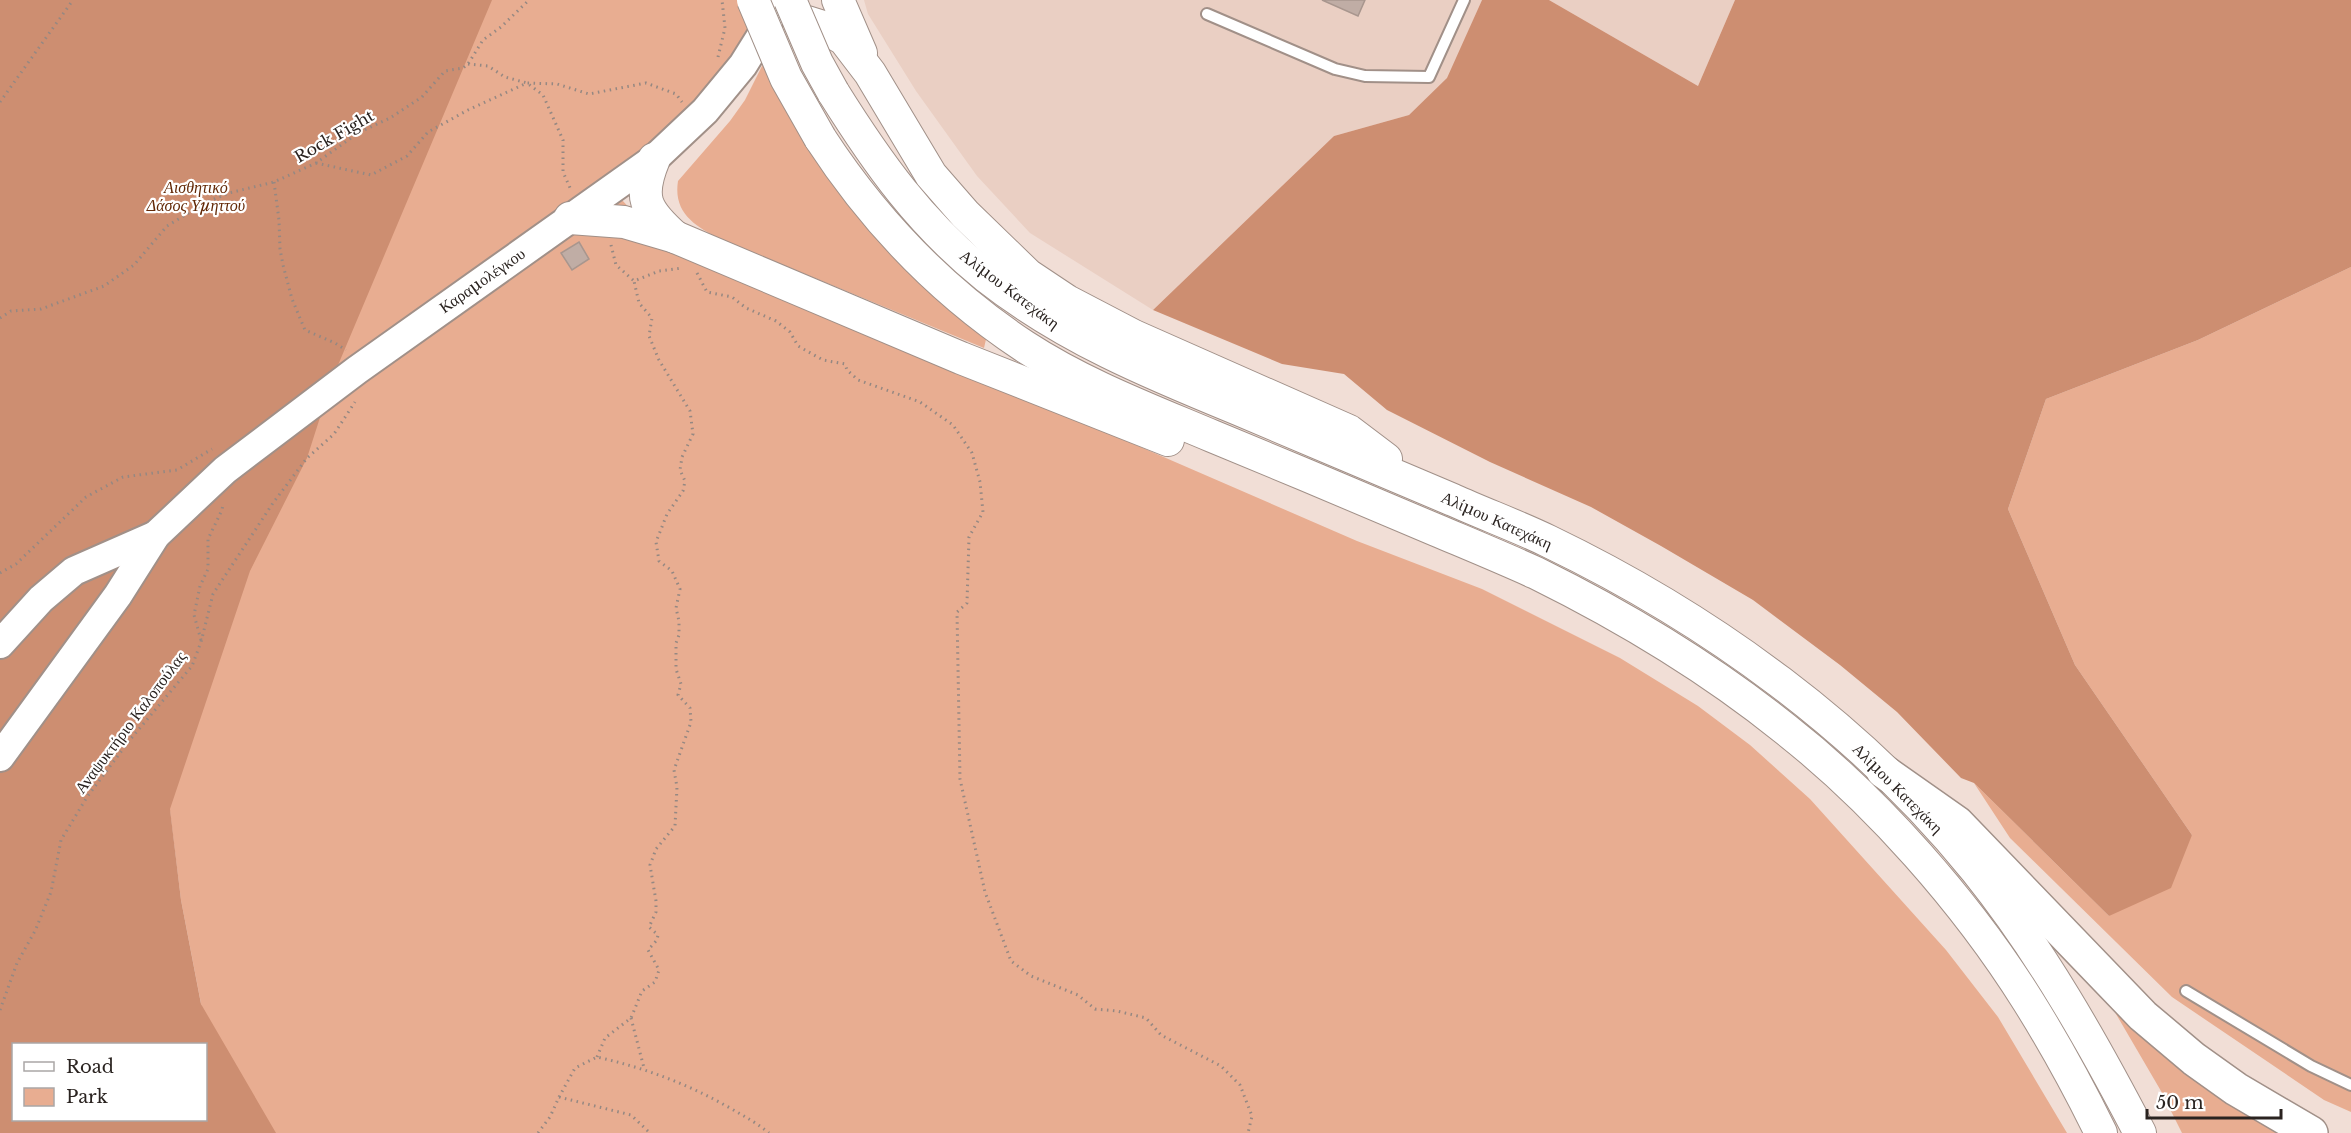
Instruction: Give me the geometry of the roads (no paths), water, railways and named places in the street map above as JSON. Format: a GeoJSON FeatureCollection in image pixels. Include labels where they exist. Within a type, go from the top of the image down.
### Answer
{"type":"FeatureCollection","features":[{"type":"Feature","properties":{"kind":"highway"},"geometry":{"type":"LineString","coordinates":[[1883,771],[1957,823],[2144,1016],[2194,1059],[2236,1089],[2311,1133]]}},
{"type":"Feature","properties":{"kind":"main road","name":"Αλίμου Κατεχάκη"},"geometry":{"type":"LineString","coordinates":[[753,0],[786,78],[820,138],[863,200],[910,253],[965,302],[1024,346],[1064,369],[1135,403],[1535,573],[1596,605],[1696,664],[1785,728],[1859,795],[1950,893],[2026,998],[2060,1053],[2101,1133]]}},
{"type":"Feature","properties":{"kind":"main road"},"geometry":{"type":"LineString","coordinates":[[838,0],[870,73]]}},
{"type":"Feature","properties":{"kind":"main road","name":"Αλίμου Κατεχάκη"},"geometry":{"type":"LineString","coordinates":[[799,11],[817,63],[833,92],[868,149],[911,204],[961,254],[1041,316],[1100,349],[1165,379],[1546,540],[1644,592],[1718,637],[1804,700],[1850,738],[1932,820],[1976,870],[2055,980],[2091,1040],[2140,1133]]}},
{"type":"Feature","properties":{"kind":"main road"},"geometry":{"type":"LineString","coordinates":[[799,11],[844,39],[870,73],[931,176],[965,214],[1028,275],[1067,302],[1134,336],[1349,431],[1425,488]]}},
{"type":"Feature","properties":{"kind":"main road"},"geometry":{"type":"LineString","coordinates":[[654,159],[645,181],[646,198],[653,214],[675,237]]}},
{"type":"Feature","properties":{"kind":"main road"},"geometry":{"type":"LineString","coordinates":[[572,207],[675,237],[961,358],[1196,451],[1316,479]]}},
{"type":"Feature","properties":{"kind":"street","name":"Καραμολέγκου"},"geometry":{"type":"LineString","coordinates":[[156,535],[222,458],[572,207],[654,159],[705,111],[743,65],[763,33],[778,0]]}},
{"type":"Feature","properties":{"kind":"street"},"geometry":{"type":"LineString","coordinates":[[763,33],[795,21],[799,11]]}},
{"type":"Feature","properties":{"kind":"street"},"geometry":{"type":"LineString","coordinates":[[0,644],[41,598],[74,571],[156,535]]}},
{"type":"Feature","properties":{"kind":"street"},"geometry":{"type":"LineString","coordinates":[[0,757],[118,595],[156,535]]}},
{"type":"Feature","properties":{"kind":"lane"},"geometry":{"type":"LineString","coordinates":[[1207,14],[1335,69],[1365,76],[1429,77],[1464,0]]}},
{"type":"Feature","properties":{"kind":"lane"},"geometry":{"type":"LineString","coordinates":[[2186,991],[2311,1065],[2351,1085]]}},
{"type":"Feature","properties":{"kind":"park label","name":"Αισθητικό Δάσος Υμηττού"},"geometry":{"type":"Point","coordinates":[196,196]}}]}
